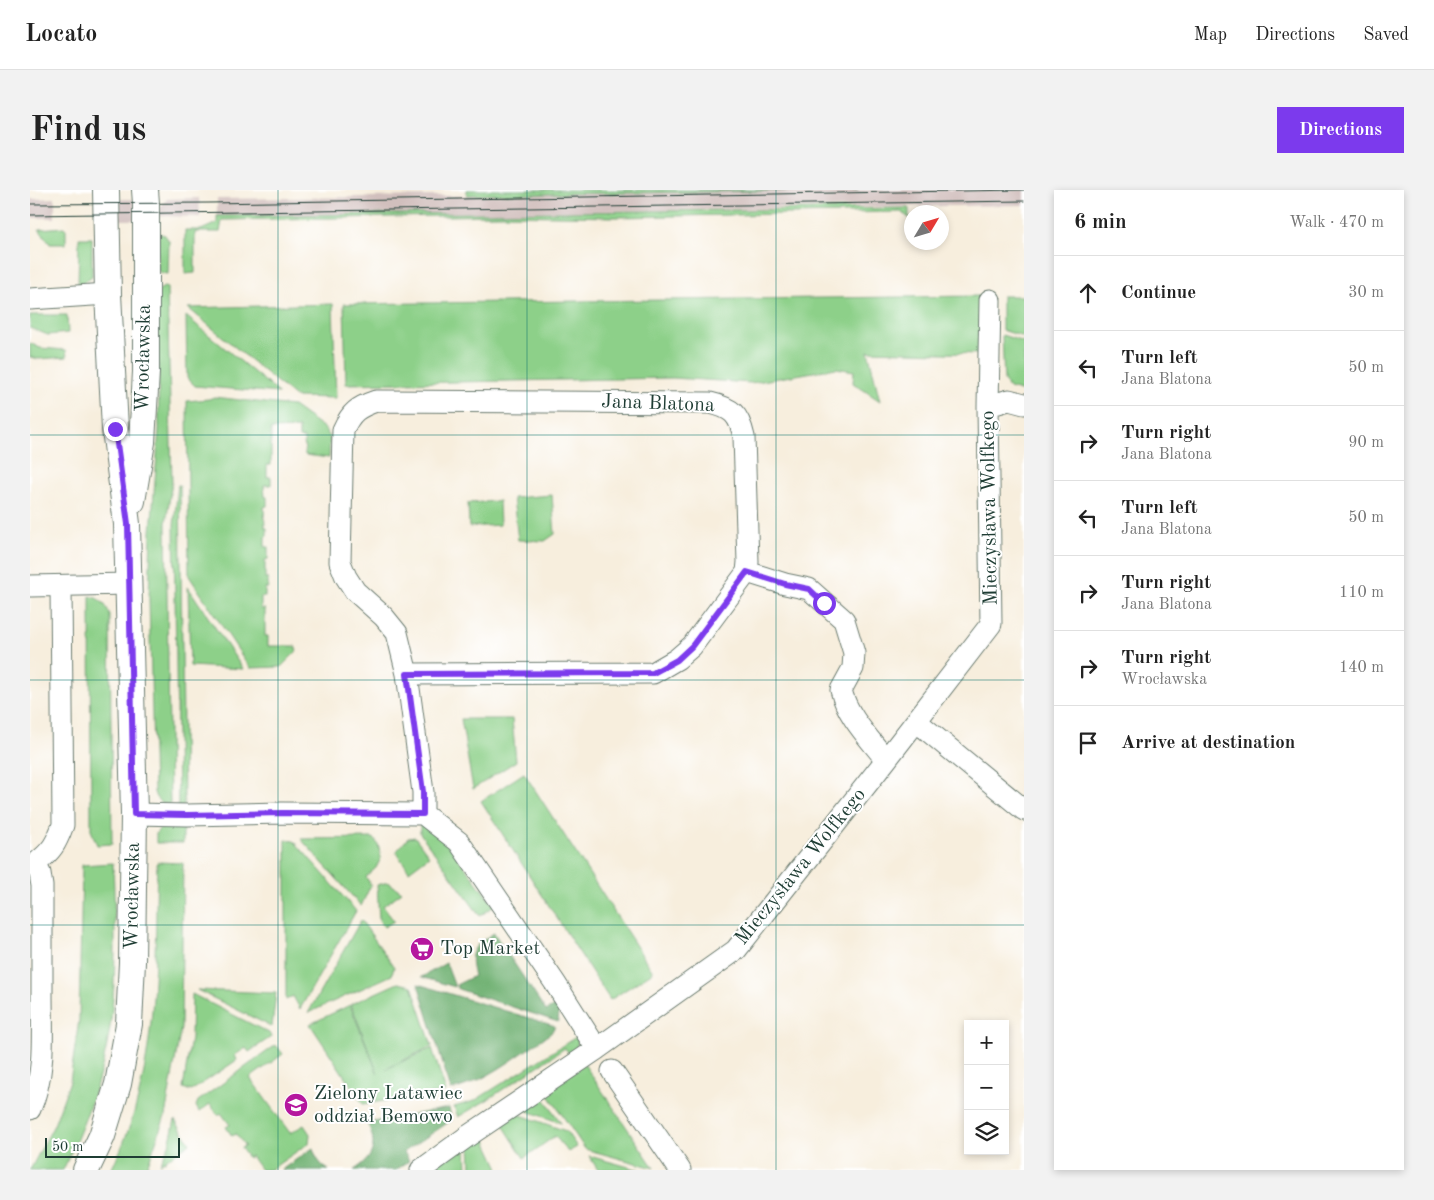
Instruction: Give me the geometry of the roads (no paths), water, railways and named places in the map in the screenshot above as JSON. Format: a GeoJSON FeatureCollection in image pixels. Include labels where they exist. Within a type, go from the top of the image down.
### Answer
{"type":"FeatureCollection","features":[{"type":"Feature","properties":{"kind":"street","name":"Wrocławska"},"geometry":{"type":"LineString","coordinates":[[86,1170],[102,1136],[118,1084],[129,1024],[132,962],[134,814],[128,524],[115,429],[108,294],[106,190]]}},
{"type":"Feature","properties":{"kind":"street","name":"Wrocławska"},"geometry":{"type":"LineString","coordinates":[[128,524],[142,442],[146,372],[145,190]]}},
{"type":"Feature","properties":{"kind":"street"},"geometry":{"type":"LineString","coordinates":[[30,299],[108,294],[124,305],[132,315],[146,372]]}},
{"type":"Feature","properties":{"kind":"street","name":"Mieczysława Wolfkego"},"geometry":{"type":"LineString","coordinates":[[421,1170],[597,1049],[736,950],[991,624],[988,406],[990,300]]}},
{"type":"Feature","properties":{"kind":"street"},"geometry":{"type":"LineString","coordinates":[[988,406],[1009,400],[1024,404]]}},
{"type":"Feature","properties":{"kind":"street","name":"Jana Blatona"},"geometry":{"type":"LineString","coordinates":[[423,814],[423,792],[407,674],[398,633],[384,617],[355,591],[346,577],[340,562],[343,430],[350,415],[363,405],[376,401],[710,402],[723,406],[740,421],[744,437],[747,572]]}},
{"type":"Feature","properties":{"kind":"street"},"geometry":{"type":"LineString","coordinates":[[407,674],[653,673],[677,660],[692,646],[747,572],[785,584],[809,589],[844,620],[854,653],[853,668],[841,690],[843,700],[886,760]]}},
{"type":"Feature","properties":{"kind":"street"},"geometry":{"type":"LineString","coordinates":[[30,586],[128,584]]}},
{"type":"Feature","properties":{"kind":"street"},"geometry":{"type":"LineString","coordinates":[[30,1109],[38,1083],[42,1043],[42,886],[40,873],[35,864],[49,853],[57,842],[63,825],[61,586]]}},
{"type":"Feature","properties":{"kind":"street"},"geometry":{"type":"LineString","coordinates":[[916,721],[1024,810]]}},
{"type":"Feature","properties":{"kind":"street"},"geometry":{"type":"LineString","coordinates":[[134,814],[423,814],[459,842],[555,982],[597,1049]]}},
{"type":"Feature","properties":{"kind":"street"},"geometry":{"type":"LineString","coordinates":[[612,1071],[680,1170]]}},
{"type":"Feature","properties":{"kind":"tram line"},"geometry":{"type":"LineString","coordinates":[[30,204],[209,203],[1024,190]]}},
{"type":"Feature","properties":{"kind":"tram line"},"geometry":{"type":"LineString","coordinates":[[30,215],[1024,201]]}},
{"type":"Feature","properties":{"kind":"place","name":"Top Market"},"geometry":{"type":"Point","coordinates":[422,949]}},
{"type":"Feature","properties":{"kind":"place","name":"Zielony Latawiec oddział Bemowo"},"geometry":{"type":"Point","coordinates":[296,1105]}}]}
